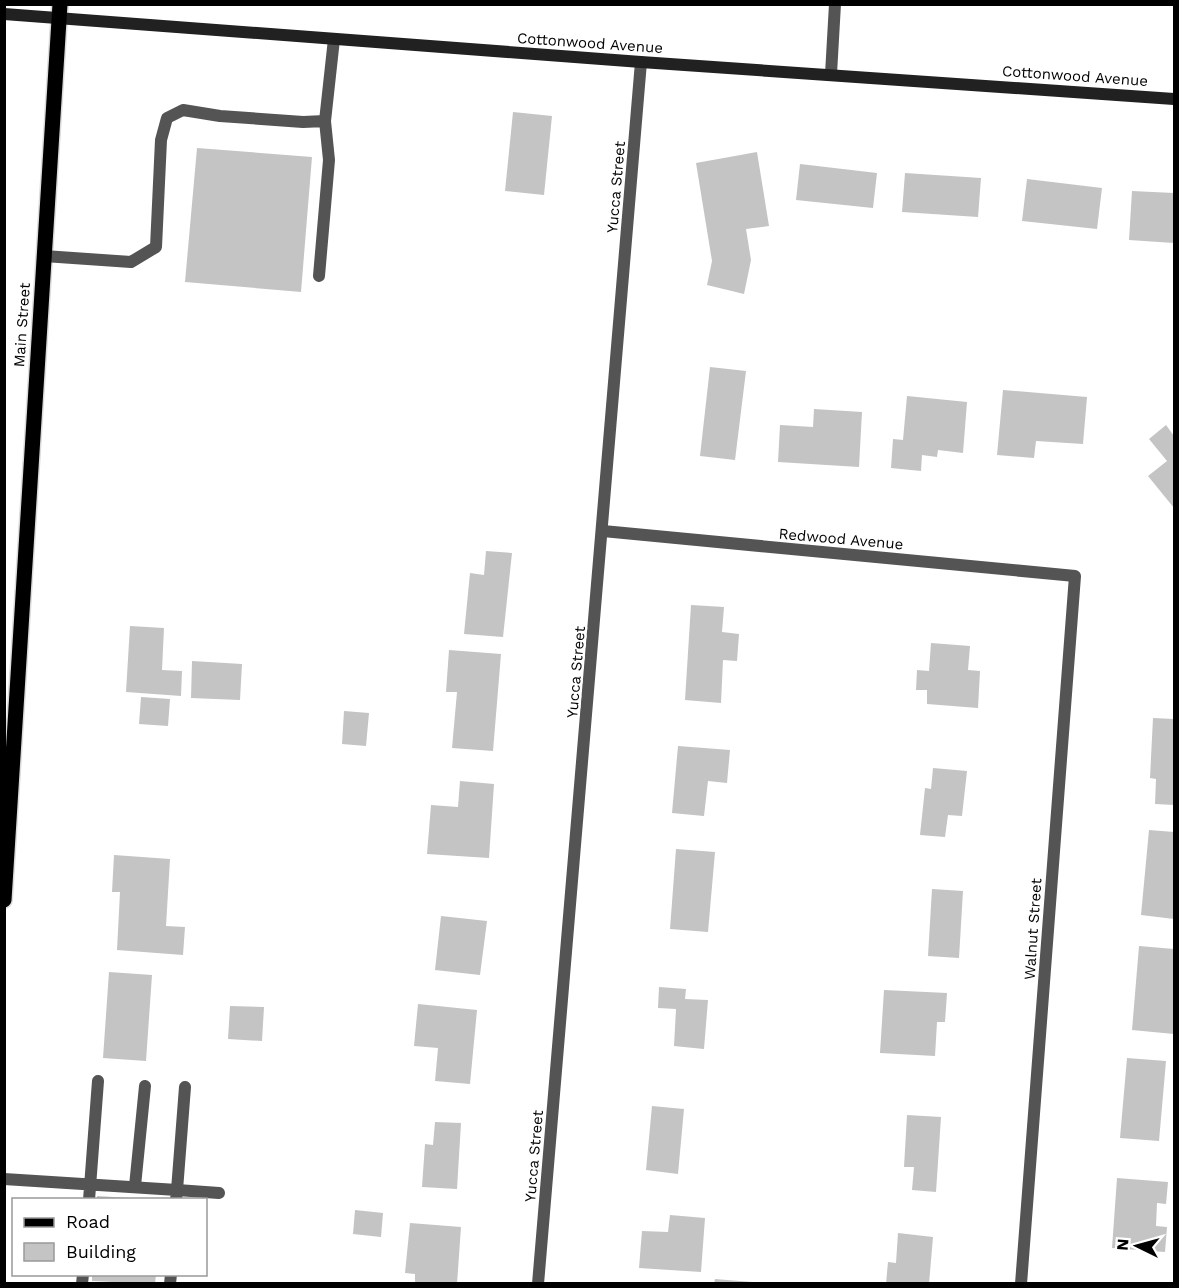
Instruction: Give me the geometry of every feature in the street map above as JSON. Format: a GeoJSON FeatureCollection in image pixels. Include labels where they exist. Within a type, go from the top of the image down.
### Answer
{"type":"FeatureCollection","features":[{"type":"Feature","properties":{"kind":"main road","name":"Main Street"},"geometry":{"type":"LineString","coordinates":[[4,900],[59,12]]}},
{"type":"Feature","properties":{"kind":"street"},"geometry":{"type":"LineString","coordinates":[[831,74],[836,4]]}},
{"type":"Feature","properties":{"kind":"street","name":"Cottonwood Avenue"},"geometry":{"type":"LineString","coordinates":[[4,14],[59,12],[334,39],[1174,99]]}},
{"type":"Feature","properties":{"kind":"street"},"geometry":{"type":"LineString","coordinates":[[319,276],[328,160],[325,121],[334,39]]}},
{"type":"Feature","properties":{"kind":"street","name":"Yucca Street"},"geometry":{"type":"LineString","coordinates":[[538,1284],[641,62]]}},
{"type":"Feature","properties":{"kind":"street"},"geometry":{"type":"LineString","coordinates":[[44,256],[131,262],[156,247],[161,140],[167,118],[183,110],[220,116],[303,122],[325,121]]}},
{"type":"Feature","properties":{"kind":"street","name":"Redwood Avenue"},"geometry":{"type":"LineString","coordinates":[[603,531],[1075,576]]}},
{"type":"Feature","properties":{"kind":"street","name":"Walnut Street"},"geometry":{"type":"LineString","coordinates":[[1021,1284],[1075,576]]}},
{"type":"Feature","properties":{"kind":"street"},"geometry":{"type":"LineString","coordinates":[[89,1198],[98,1082]]}},
{"type":"Feature","properties":{"kind":"street"},"geometry":{"type":"LineString","coordinates":[[135,1186],[145,1086]]}},
{"type":"Feature","properties":{"kind":"street"},"geometry":{"type":"LineString","coordinates":[[176,1195],[185,1087]]}},
{"type":"Feature","properties":{"kind":"street"},"geometry":{"type":"LineString","coordinates":[[4,1179],[135,1186],[176,1195],[219,1193]]}},
{"type":"Feature","properties":{"kind":"building"},"geometry":{"type":"Polygon","coordinates":[[[513,112],[552,116],[544,195],[505,191],[513,112]]]}},
{"type":"Feature","properties":{"kind":"building"},"geometry":{"type":"Polygon","coordinates":[[[197,148],[312,157],[301,292],[185,282],[197,148]]]}},
{"type":"Feature","properties":{"kind":"building"},"geometry":{"type":"Polygon","coordinates":[[[757,152],[769,226],[746,229],[751,260],[744,294],[707,285],[712,261],[696,163],[757,152]]]}},
{"type":"Feature","properties":{"kind":"building"},"geometry":{"type":"Polygon","coordinates":[[[800,164],[877,173],[873,208],[796,200],[800,164]]]}},
{"type":"Feature","properties":{"kind":"building"},"geometry":{"type":"Polygon","coordinates":[[[905,173],[981,178],[978,217],[902,212],[905,173]]]}},
{"type":"Feature","properties":{"kind":"building"},"geometry":{"type":"Polygon","coordinates":[[[1027,179],[1102,188],[1097,229],[1022,221],[1027,179]]]}},
{"type":"Feature","properties":{"kind":"building"},"geometry":{"type":"Polygon","coordinates":[[[1132,191],[1174,193],[1174,243],[1129,240],[1132,191]]]}},
{"type":"Feature","properties":{"kind":"building"},"geometry":{"type":"Polygon","coordinates":[[[710,367],[746,371],[735,460],[700,456],[710,367]]]}},
{"type":"Feature","properties":{"kind":"building"},"geometry":{"type":"Polygon","coordinates":[[[1003,390],[1087,397],[1083,444],[1036,441],[1034,458],[997,455],[1003,390]]]}},
{"type":"Feature","properties":{"kind":"building"},"geometry":{"type":"Polygon","coordinates":[[[907,396],[967,402],[963,453],[938,450],[937,457],[922,455],[921,471],[891,468],[893,439],[903,440],[907,396]]]}},
{"type":"Feature","properties":{"kind":"building"},"geometry":{"type":"Polygon","coordinates":[[[814,409],[862,412],[859,467],[778,462],[780,425],[813,427],[814,409]]]}},
{"type":"Feature","properties":{"kind":"building"},"geometry":{"type":"Polygon","coordinates":[[[1166,425],[1174,436],[1174,508],[1148,476],[1167,461],[1149,439],[1166,425]]]}},
{"type":"Feature","properties":{"kind":"building"},"geometry":{"type":"Polygon","coordinates":[[[486,551],[512,553],[503,637],[464,634],[470,573],[484,575],[486,551]]]}},
{"type":"Feature","properties":{"kind":"building"},"geometry":{"type":"Polygon","coordinates":[[[691,605],[724,607],[722,632],[739,634],[737,661],[723,660],[721,703],[685,700],[691,605]]]}},
{"type":"Feature","properties":{"kind":"building"},"geometry":{"type":"Polygon","coordinates":[[[130,626],[164,628],[162,670],[182,671],[181,696],[126,692],[130,626]]]}},
{"type":"Feature","properties":{"kind":"building"},"geometry":{"type":"Polygon","coordinates":[[[931,643],[970,646],[968,670],[980,671],[978,708],[927,704],[927,690],[916,690],[917,670],[929,671],[931,643]]]}},
{"type":"Feature","properties":{"kind":"building"},"geometry":{"type":"Polygon","coordinates":[[[449,650],[501,654],[493,751],[452,748],[457,692],[446,692],[449,650]]]}},
{"type":"Feature","properties":{"kind":"building"},"geometry":{"type":"Polygon","coordinates":[[[192,661],[242,664],[240,700],[191,698],[192,661]]]}},
{"type":"Feature","properties":{"kind":"building"},"geometry":{"type":"Polygon","coordinates":[[[141,697],[170,699],[168,726],[139,724],[141,697]]]}},
{"type":"Feature","properties":{"kind":"building"},"geometry":{"type":"Polygon","coordinates":[[[344,711],[369,713],[366,746],[342,744],[344,711]]]}},
{"type":"Feature","properties":{"kind":"building"},"geometry":{"type":"Polygon","coordinates":[[[1153,718],[1174,719],[1174,805],[1155,804],[1156,779],[1150,778],[1153,718]]]}},
{"type":"Feature","properties":{"kind":"building"},"geometry":{"type":"Polygon","coordinates":[[[678,746],[730,750],[727,783],[708,781],[704,816],[672,813],[678,746]]]}},
{"type":"Feature","properties":{"kind":"building"},"geometry":{"type":"Polygon","coordinates":[[[933,768],[967,771],[962,816],[948,815],[945,837],[920,835],[925,788],[931,789],[933,768]]]}},
{"type":"Feature","properties":{"kind":"building"},"geometry":{"type":"Polygon","coordinates":[[[460,781],[494,784],[489,858],[427,854],[431,805],[458,807],[460,781]]]}},
{"type":"Feature","properties":{"kind":"building"},"geometry":{"type":"Polygon","coordinates":[[[1149,830],[1174,832],[1174,919],[1141,915],[1149,830]]]}},
{"type":"Feature","properties":{"kind":"building"},"geometry":{"type":"Polygon","coordinates":[[[676,849],[715,852],[708,932],[670,929],[676,849]]]}},
{"type":"Feature","properties":{"kind":"building"},"geometry":{"type":"Polygon","coordinates":[[[114,855],[170,859],[166,926],[185,927],[183,955],[117,950],[120,892],[112,892],[114,855]]]}},
{"type":"Feature","properties":{"kind":"building"},"geometry":{"type":"Polygon","coordinates":[[[932,889],[963,891],[959,958],[928,956],[932,889]]]}},
{"type":"Feature","properties":{"kind":"building"},"geometry":{"type":"Polygon","coordinates":[[[441,916],[487,921],[480,975],[435,970],[441,916]]]}},
{"type":"Feature","properties":{"kind":"building"},"geometry":{"type":"Polygon","coordinates":[[[1139,946],[1174,949],[1174,1034],[1132,1030],[1139,946]]]}},
{"type":"Feature","properties":{"kind":"building"},"geometry":{"type":"Polygon","coordinates":[[[109,972],[152,975],[146,1061],[103,1058],[109,972]]]}},
{"type":"Feature","properties":{"kind":"building"},"geometry":{"type":"Polygon","coordinates":[[[659,987],[686,989],[685,999],[708,1000],[704,1049],[674,1046],[676,1009],[658,1008],[659,987]]]}},
{"type":"Feature","properties":{"kind":"building"},"geometry":{"type":"Polygon","coordinates":[[[884,990],[947,993],[945,1022],[937,1022],[935,1056],[880,1053],[884,990]]]}},
{"type":"Feature","properties":{"kind":"building"},"geometry":{"type":"Polygon","coordinates":[[[418,1004],[477,1010],[470,1084],[435,1081],[438,1048],[414,1046],[418,1004]]]}},
{"type":"Feature","properties":{"kind":"building"},"geometry":{"type":"Polygon","coordinates":[[[230,1006],[264,1007],[262,1041],[228,1039],[230,1006]]]}},
{"type":"Feature","properties":{"kind":"building"},"geometry":{"type":"Polygon","coordinates":[[[1127,1058],[1166,1061],[1159,1141],[1120,1138],[1127,1058]]]}},
{"type":"Feature","properties":{"kind":"building"},"geometry":{"type":"Polygon","coordinates":[[[652,1106],[684,1109],[678,1174],[646,1170],[652,1106]]]}},
{"type":"Feature","properties":{"kind":"building"},"geometry":{"type":"Polygon","coordinates":[[[907,1115],[941,1117],[936,1192],[912,1190],[914,1167],[904,1167],[907,1115]]]}},
{"type":"Feature","properties":{"kind":"building"},"geometry":{"type":"Polygon","coordinates":[[[435,1122],[461,1123],[457,1189],[422,1187],[425,1144],[433,1145],[435,1122]]]}},
{"type":"Feature","properties":{"kind":"building"},"geometry":{"type":"Polygon","coordinates":[[[1117,1178],[1168,1182],[1166,1204],[1157,1203],[1156,1226],[1167,1227],[1165,1252],[1112,1248],[1117,1178]]]}},
{"type":"Feature","properties":{"kind":"building"},"geometry":{"type":"Polygon","coordinates":[[[97,1196],[131,1198],[97,1198],[97,1196]]]}},
{"type":"Feature","properties":{"kind":"building"},"geometry":{"type":"Polygon","coordinates":[[[355,1210],[383,1213],[381,1237],[353,1234],[355,1210]]]}},
{"type":"Feature","properties":{"kind":"building"},"geometry":{"type":"Polygon","coordinates":[[[670,1215],[705,1218],[701,1272],[639,1268],[642,1231],[668,1232],[670,1215]]]}},
{"type":"Feature","properties":{"kind":"building"},"geometry":{"type":"Polygon","coordinates":[[[410,1223],[461,1227],[457,1284],[415,1284],[415,1274],[405,1273],[410,1223]]]}},
{"type":"Feature","properties":{"kind":"building"},"geometry":{"type":"Polygon","coordinates":[[[898,1233],[933,1237],[929,1284],[886,1284],[888,1262],[896,1263],[898,1233]]]}},
{"type":"Feature","properties":{"kind":"building"},"geometry":{"type":"Polygon","coordinates":[[[92,1276],[156,1276],[155,1284],[92,1281],[92,1276]]]}},
{"type":"Feature","properties":{"kind":"building"},"geometry":{"type":"Polygon","coordinates":[[[715,1279],[752,1282],[752,1284],[714,1284],[715,1279]]]}}]}
